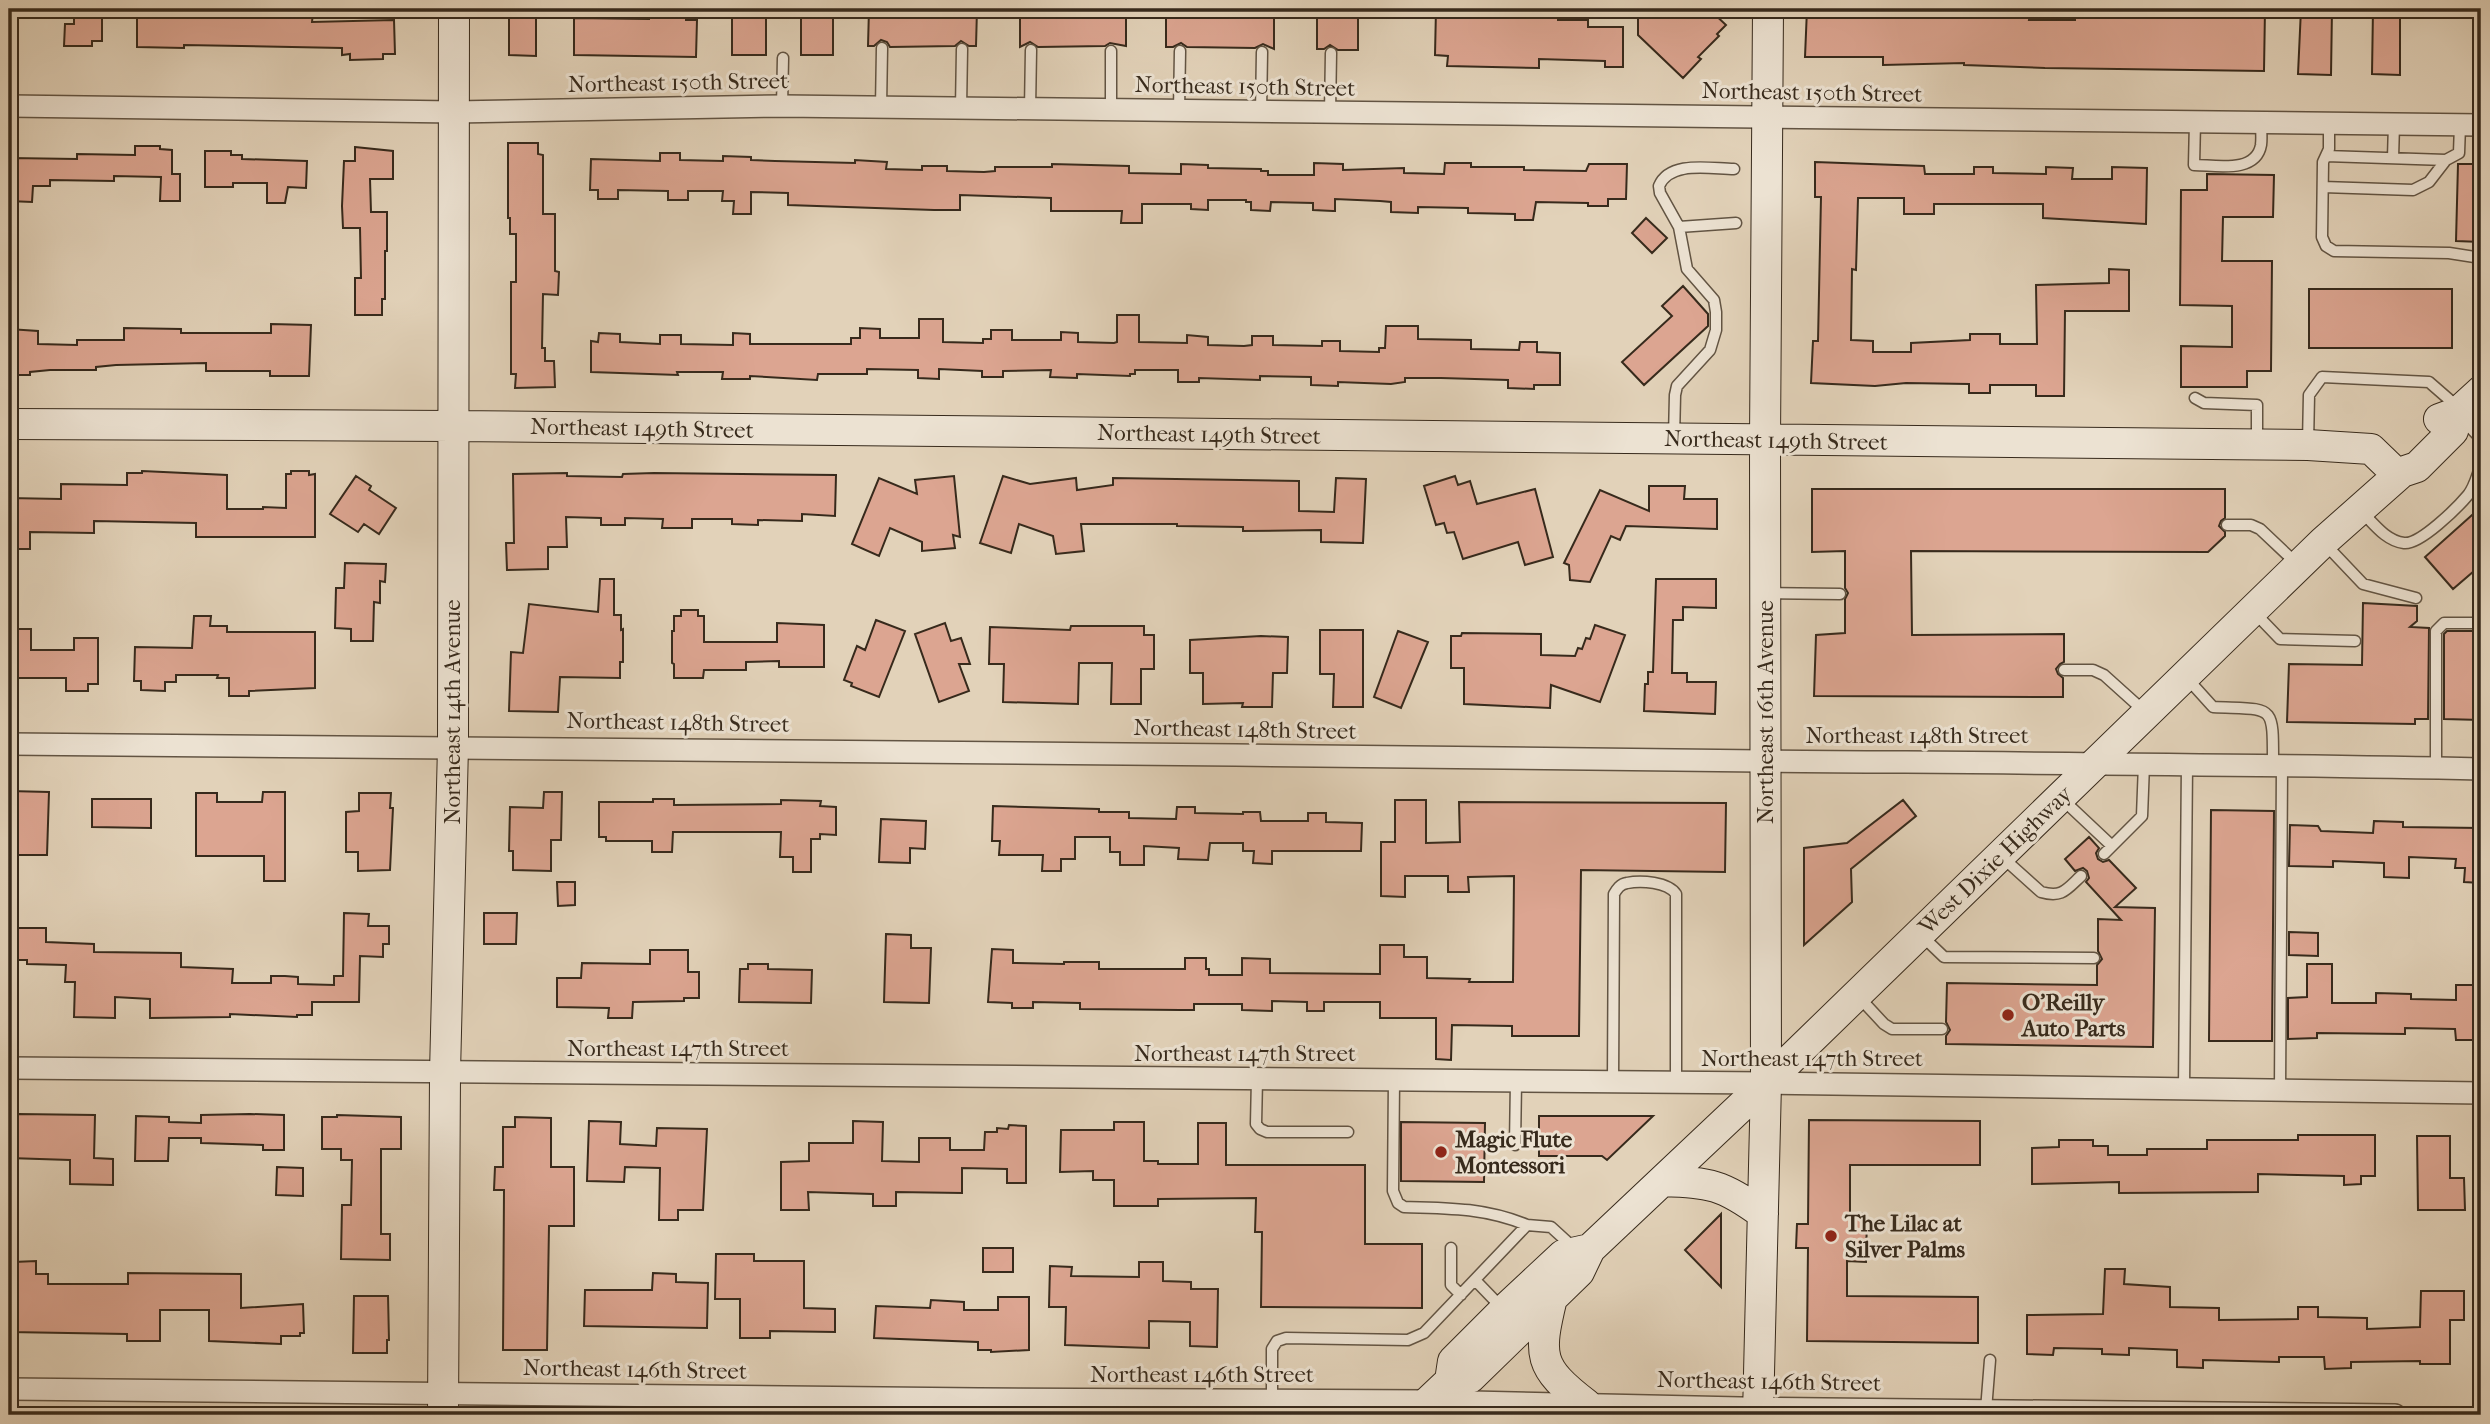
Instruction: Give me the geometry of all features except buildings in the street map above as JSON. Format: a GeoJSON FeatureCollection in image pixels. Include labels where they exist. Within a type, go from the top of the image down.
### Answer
{"type":"FeatureCollection","features":[{"type":"Feature","properties":{"kind":"street","name":"Northeast 14th Avenue"},"geometry":{"type":"LineString","coordinates":[[443,1404],[445,1073],[453,746],[454,9]]}},
{"type":"Feature","properties":{"kind":"street","name":"Northeast 16th Avenue"},"geometry":{"type":"LineString","coordinates":[[1758,1411],[1766,1083],[1764,761],[1768,9]]}},
{"type":"Feature","properties":{"kind":"street","name":"Northeast 150th Street"},"geometry":{"type":"LineString","coordinates":[[9,106],[455,112],[782,106],[2481,125]]}},
{"type":"Feature","properties":{"kind":"street","name":"West Dixie Highway"},"geometry":{"type":"LineString","coordinates":[[1431,1399],[1454,1361],[1504,1310],[1563,1255],[1584,1250],[1766,1083],[2323,542],[2400,474],[2404,455],[2438,420],[2470,411]]}},
{"type":"Feature","properties":{"kind":"street","name":"Northeast 149th Street"},"geometry":{"type":"LineString","coordinates":[[9,424],[2308,445],[2371,449],[2400,474]]}},
{"type":"Feature","properties":{"kind":"street","name":"Northeast 148th Street"},"geometry":{"type":"LineString","coordinates":[[9,744],[2095,762],[2481,769]]}},
{"type":"Feature","properties":{"kind":"street","name":"Northeast 147th Street"},"geometry":{"type":"LineString","coordinates":[[9,1068],[1766,1083],[2481,1093]]}},
{"type":"Feature","properties":{"kind":"street"},"geometry":{"type":"LineString","coordinates":[[1662,1181],[1706,1182],[1737,1195],[1763,1214]]}},
{"type":"Feature","properties":{"kind":"street","name":"West Dixie Highway"},"geometry":{"type":"LineString","coordinates":[[1431,1399],[1470,1378],[1580,1272],[1584,1250]]}},
{"type":"Feature","properties":{"kind":"street"},"geometry":{"type":"LineString","coordinates":[[1552,1298],[1543,1336],[1545,1360],[1561,1384],[1586,1404]]}},
{"type":"Feature","properties":{"kind":"street","name":"Northeast 146th Street"},"geometry":{"type":"LineString","coordinates":[[9,1389],[443,1404],[1431,1399],[1758,1411],[1986,1410],[2395,1415]]}},
{"type":"Feature","properties":{"kind":"lane"},"geometry":{"type":"LineString","coordinates":[[881,107],[882,48]]}},
{"type":"Feature","properties":{"kind":"lane"},"geometry":{"type":"LineString","coordinates":[[961,49],[961,108]]}},
{"type":"Feature","properties":{"kind":"lane"},"geometry":{"type":"LineString","coordinates":[[1030,109],[1031,50]]}},
{"type":"Feature","properties":{"kind":"lane"},"geometry":{"type":"LineString","coordinates":[[1111,51],[1111,110]]}},
{"type":"Feature","properties":{"kind":"lane"},"geometry":{"type":"LineString","coordinates":[[1179,111],[1180,51]]}},
{"type":"Feature","properties":{"kind":"lane"},"geometry":{"type":"LineString","coordinates":[[1261,112],[1262,52]]}},
{"type":"Feature","properties":{"kind":"lane"},"geometry":{"type":"LineString","coordinates":[[1330,113],[1331,53]]}},
{"type":"Feature","properties":{"kind":"lane"},"geometry":{"type":"LineString","coordinates":[[782,106],[783,58]]}},
{"type":"Feature","properties":{"kind":"lane"},"geometry":{"type":"LineString","coordinates":[[2194,122],[2194,165],[2245,165],[2253,160],[2261,145],[2261,123]]}},
{"type":"Feature","properties":{"kind":"lane"},"geometry":{"type":"LineString","coordinates":[[2329,124],[2329,149],[2323,162],[2322,237],[2326,246],[2334,251],[2449,253],[2481,258]]}},
{"type":"Feature","properties":{"kind":"lane"},"geometry":{"type":"LineString","coordinates":[[2393,158],[2394,124]]}},
{"type":"Feature","properties":{"kind":"lane"},"geometry":{"type":"LineString","coordinates":[[2323,187],[2413,190],[2429,182],[2446,160],[2459,153],[2460,125]]}},
{"type":"Feature","properties":{"kind":"lane"},"geometry":{"type":"LineString","coordinates":[[2326,156],[2446,160]]}},
{"type":"Feature","properties":{"kind":"lane"},"geometry":{"type":"LineString","coordinates":[[1674,439],[1677,386],[1710,350],[1716,330],[1714,300],[1688,269],[1679,227],[1660,193],[1659,186],[1667,173],[1677,169],[1734,169]]}},
{"type":"Feature","properties":{"kind":"lane"},"geometry":{"type":"LineString","coordinates":[[1679,227],[1735,223]]}},
{"type":"Feature","properties":{"kind":"lane"},"geometry":{"type":"LineString","coordinates":[[2308,445],[2309,395],[2322,377],[2429,382],[2470,411]]}},
{"type":"Feature","properties":{"kind":"lane"},"geometry":{"type":"LineString","coordinates":[[2195,398],[2204,403],[2257,405],[2257,445]]}},
{"type":"Feature","properties":{"kind":"lane"},"geometry":{"type":"LineString","coordinates":[[2360,509],[2383,534],[2403,543],[2412,543],[2430,531],[2468,494],[2481,465]]}},
{"type":"Feature","properties":{"kind":"lane"},"geometry":{"type":"LineString","coordinates":[[2227,525],[2251,525],[2260,529],[2299,566]]}},
{"type":"Feature","properties":{"kind":"lane"},"geometry":{"type":"LineString","coordinates":[[2323,542],[2363,584],[2416,597]]}},
{"type":"Feature","properties":{"kind":"lane"},"geometry":{"type":"LineString","coordinates":[[1765,593],[1840,594]]}},
{"type":"Feature","properties":{"kind":"lane"},"geometry":{"type":"LineString","coordinates":[[2253,610],[2280,639],[2355,641]]}},
{"type":"Feature","properties":{"kind":"lane"},"geometry":{"type":"LineString","coordinates":[[2436,768],[2436,631],[2444,623],[2481,623]]}},
{"type":"Feature","properties":{"kind":"lane"},"geometry":{"type":"LineString","coordinates":[[2064,670],[2093,670],[2104,675],[2146,713]]}},
{"type":"Feature","properties":{"kind":"lane"},"geometry":{"type":"LineString","coordinates":[[2185,676],[2213,707],[2261,709],[2270,716],[2273,725],[2278,766],[2280,1090]]}},
{"type":"Feature","properties":{"kind":"lane"},"geometry":{"type":"LineString","coordinates":[[2060,797],[2108,850],[2141,816],[2144,764]]}},
{"type":"Feature","properties":{"kind":"lane"},"geometry":{"type":"LineString","coordinates":[[2184,1089],[2187,764]]}},
{"type":"Feature","properties":{"kind":"lane"},"geometry":{"type":"LineString","coordinates":[[2000,855],[2041,892],[2053,895],[2065,891],[2081,876]]}},
{"type":"Feature","properties":{"kind":"lane"},"geometry":{"type":"LineString","coordinates":[[1613,1083],[1614,894],[1618,887],[1626,883],[1664,884],[1672,887],[1676,894],[1676,1084]]}},
{"type":"Feature","properties":{"kind":"lane"},"geometry":{"type":"LineString","coordinates":[[1919,933],[1944,957],[2094,958]]}},
{"type":"Feature","properties":{"kind":"lane"},"geometry":{"type":"LineString","coordinates":[[1856,995],[1892,1029],[1941,1029]]}},
{"type":"Feature","properties":{"kind":"lane"},"geometry":{"type":"LineString","coordinates":[[1256,1079],[1256,1124],[1261,1129],[1267,1132],[1348,1132]]}},
{"type":"Feature","properties":{"kind":"lane"},"geometry":{"type":"LineString","coordinates":[[1394,1080],[1393,1191],[1398,1203],[1405,1207],[1480,1210],[1527,1225],[1551,1227],[1584,1250]]}},
{"type":"Feature","properties":{"kind":"lane"},"geometry":{"type":"LineString","coordinates":[[1515,1145],[1516,1081]]}},
{"type":"Feature","properties":{"kind":"lane"},"geometry":{"type":"LineString","coordinates":[[1272,1400],[1272,1349],[1277,1341],[1286,1338],[1408,1340],[1424,1333],[1527,1225]]}},
{"type":"Feature","properties":{"kind":"lane"},"geometry":{"type":"LineString","coordinates":[[1451,1248],[1451,1285],[1461,1295]]}},
{"type":"Feature","properties":{"kind":"lane"},"geometry":{"type":"LineString","coordinates":[[1475,1280],[1504,1310]]}},
{"type":"Feature","properties":{"kind":"lane"},"geometry":{"type":"LineString","coordinates":[[1986,1410],[1990,1360]]}},
{"type":"Feature","properties":{"kind":"place","name":"O'Reilly Auto Parts"},"geometry":{"type":"Point","coordinates":[2008,1015]}},
{"type":"Feature","properties":{"kind":"place","name":"Magic Flute Montessori"},"geometry":{"type":"Point","coordinates":[1441,1152]}},
{"type":"Feature","properties":{"kind":"place","name":"The Lilac at Silver Palms"},"geometry":{"type":"Point","coordinates":[1831,1236]}}]}
